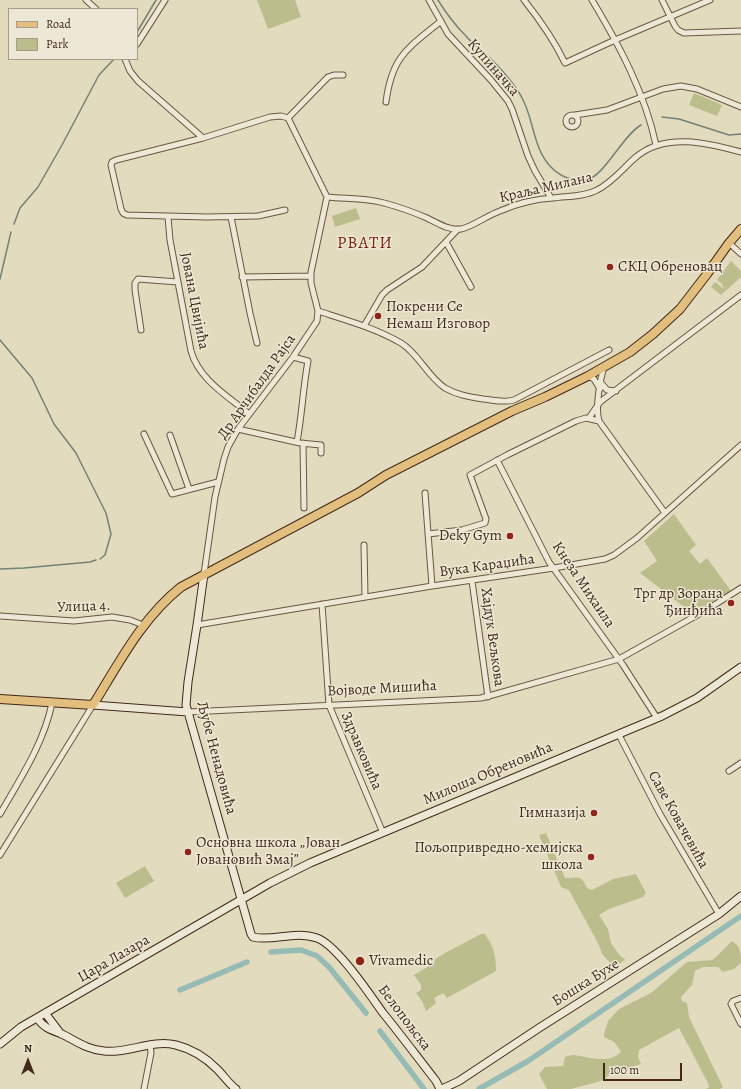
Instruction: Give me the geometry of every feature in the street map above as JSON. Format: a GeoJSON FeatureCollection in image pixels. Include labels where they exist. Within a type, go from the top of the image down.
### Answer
{"type":"FeatureCollection","features":[{"type":"Feature","properties":{"kind":"main road"},"geometry":{"type":"LineString","coordinates":[[93,705],[143,625],[172,594],[181,587],[354,496],[394,471],[512,411],[588,376],[630,352],[653,334],[680,309],[741,229]]}},
{"type":"Feature","properties":{"kind":"main road","name":"Војводе Мишића"},"geometry":{"type":"LineString","coordinates":[[0,699],[93,705]]}},
{"type":"Feature","properties":{"kind":"street"},"geometry":{"type":"LineString","coordinates":[[138,42],[165,0]]}},
{"type":"Feature","properties":{"kind":"street","name":"Купиначка"},"geometry":{"type":"LineString","coordinates":[[429,0],[440,21],[456,43],[491,80],[508,101],[528,156],[535,171],[552,198]]}},
{"type":"Feature","properties":{"kind":"street"},"geometry":{"type":"LineString","coordinates":[[524,0],[555,43],[565,63],[710,0]]}},
{"type":"Feature","properties":{"kind":"street"},"geometry":{"type":"LineString","coordinates":[[592,0],[615,40],[642,97],[656,145]]}},
{"type":"Feature","properties":{"kind":"street"},"geometry":{"type":"LineString","coordinates":[[662,0],[675,26],[678,30],[684,33],[741,31]]}},
{"type":"Feature","properties":{"kind":"street"},"geometry":{"type":"LineString","coordinates":[[386,102],[389,81],[397,61],[405,50],[440,21]]}},
{"type":"Feature","properties":{"kind":"street"},"geometry":{"type":"LineString","coordinates":[[125,60],[130,71],[138,81],[203,138]]}},
{"type":"Feature","properties":{"kind":"street"},"geometry":{"type":"LineString","coordinates":[[288,118],[328,77],[343,75]]}},
{"type":"Feature","properties":{"kind":"street"},"geometry":{"type":"LineString","coordinates":[[575,115],[607,110],[663,89],[681,86],[697,89],[741,108]]}},
{"type":"Feature","properties":{"kind":"street"},"geometry":{"type":"LineString","coordinates":[[285,210],[258,216],[231,217],[168,217],[127,215],[123,212],[120,204],[111,165],[112,162],[116,160],[203,138],[270,117],[281,116],[288,118],[327,197],[310,276],[318,311],[364,326],[409,348],[433,377],[446,389],[464,396],[503,402],[514,400],[609,350]]}},
{"type":"Feature","properties":{"kind":"street","name":"Краља Милана"},"geometry":{"type":"LineString","coordinates":[[364,326],[387,290],[422,267],[458,229],[465,228],[500,211],[524,203],[582,195],[595,191],[608,183],[640,154],[656,145],[671,142],[701,143],[741,152]]}},
{"type":"Feature","properties":{"kind":"street"},"geometry":{"type":"LineString","coordinates":[[327,197],[384,203],[414,213],[450,228],[458,229]]}},
{"type":"Feature","properties":{"kind":"street","name":"Јована Цвијића"},"geometry":{"type":"LineString","coordinates":[[168,217],[191,351],[197,367],[207,380],[249,414]]}},
{"type":"Feature","properties":{"kind":"street"},"geometry":{"type":"LineString","coordinates":[[231,217],[242,277],[257,343]]}},
{"type":"Feature","properties":{"kind":"street"},"geometry":{"type":"LineString","coordinates":[[446,242],[471,287]]}},
{"type":"Feature","properties":{"kind":"street"},"geometry":{"type":"LineString","coordinates":[[730,243],[741,254]]}},
{"type":"Feature","properties":{"kind":"street"},"geometry":{"type":"LineString","coordinates":[[242,277],[310,276]]}},
{"type":"Feature","properties":{"kind":"street"},"geometry":{"type":"LineString","coordinates":[[141,330],[135,283],[138,280],[178,282]]}},
{"type":"Feature","properties":{"kind":"street"},"geometry":{"type":"LineString","coordinates":[[589,418],[597,406],[741,295]]}},
{"type":"Feature","properties":{"kind":"street","name":"Др Арчибалда Рајса"},"geometry":{"type":"LineString","coordinates":[[204,574],[218,482],[225,453],[238,429],[293,357],[315,325],[318,317],[318,311]]}},
{"type":"Feature","properties":{"kind":"street"},"geometry":{"type":"LineString","coordinates":[[293,357],[308,361],[303,385],[300,442],[304,508]]}},
{"type":"Feature","properties":{"kind":"street"},"geometry":{"type":"LineString","coordinates":[[604,367],[597,406],[598,421],[665,513]]}},
{"type":"Feature","properties":{"kind":"street"},"geometry":{"type":"LineString","coordinates":[[588,376],[594,379],[600,390]]}},
{"type":"Feature","properties":{"kind":"street"},"geometry":{"type":"LineString","coordinates":[[601,383],[607,390],[616,391]]}},
{"type":"Feature","properties":{"kind":"street"},"geometry":{"type":"LineString","coordinates":[[428,534],[462,530],[486,523],[486,519],[470,475],[576,421],[589,418],[598,421]]}},
{"type":"Feature","properties":{"kind":"street"},"geometry":{"type":"LineString","coordinates":[[238,429],[321,445],[321,453]]}},
{"type":"Feature","properties":{"kind":"street"},"geometry":{"type":"LineString","coordinates":[[144,434],[171,493],[176,494],[189,489],[218,482]]}},
{"type":"Feature","properties":{"kind":"street"},"geometry":{"type":"LineString","coordinates":[[170,435],[189,489]]}},
{"type":"Feature","properties":{"kind":"street","name":"Вука Караџића"},"geometry":{"type":"LineString","coordinates":[[197,625],[600,560],[614,555],[637,538],[741,445]]}},
{"type":"Feature","properties":{"kind":"street","name":"Кнеза Михаила"},"geometry":{"type":"LineString","coordinates":[[497,460],[545,554],[619,658],[657,718]]}},
{"type":"Feature","properties":{"kind":"street"},"geometry":{"type":"LineString","coordinates":[[425,493],[432,586]]}},
{"type":"Feature","properties":{"kind":"street"},"geometry":{"type":"LineString","coordinates":[[364,545],[365,597]]}},
{"type":"Feature","properties":{"kind":"street","name":"Љубе Ненадовића"},"geometry":{"type":"LineString","coordinates":[[204,574],[186,704],[242,899]]}},
{"type":"Feature","properties":{"kind":"street","name":"Хајдук Вељкова"},"geometry":{"type":"LineString","coordinates":[[472,581],[488,697]]}},
{"type":"Feature","properties":{"kind":"street","name":"Војводе Мишића"},"geometry":{"type":"LineString","coordinates":[[93,705],[188,712],[488,697],[619,658],[708,609],[741,588]]}},
{"type":"Feature","properties":{"kind":"street","name":"Здравковића"},"geometry":{"type":"LineString","coordinates":[[322,604],[329,705],[383,833]]}},
{"type":"Feature","properties":{"kind":"street","name":"Улица 4."},"geometry":{"type":"LineString","coordinates":[[0,616],[74,621],[112,617],[130,620],[143,625]]}},
{"type":"Feature","properties":{"kind":"street","name":"Милоша Обреновића"},"geometry":{"type":"LineString","coordinates":[[242,899],[310,863],[657,718],[697,698],[741,667]]}},
{"type":"Feature","properties":{"kind":"street"},"geometry":{"type":"LineString","coordinates":[[0,814],[36,748],[46,725],[52,703]]}},
{"type":"Feature","properties":{"kind":"street"},"geometry":{"type":"LineString","coordinates":[[0,856],[93,705]]}},
{"type":"Feature","properties":{"kind":"street","name":"Саве Ковачевића"},"geometry":{"type":"LineString","coordinates":[[619,735],[660,814],[719,914]]}},
{"type":"Feature","properties":{"kind":"street"},"geometry":{"type":"LineString","coordinates":[[729,771],[741,763]]}},
{"type":"Feature","properties":{"kind":"street","name":"Бошка Бухе"},"geometry":{"type":"LineString","coordinates":[[441,1089],[459,1081],[539,1028],[719,914],[741,896]]}},
{"type":"Feature","properties":{"kind":"street","name":"Цара Лазара"},"geometry":{"type":"LineString","coordinates":[[0,1044],[20,1027],[242,899]]}},
{"type":"Feature","properties":{"kind":"street","name":"Белопољска"},"geometry":{"type":"LineString","coordinates":[[242,899],[253,937],[262,938],[304,935],[317,938],[328,945],[350,968],[441,1089]]}},
{"type":"Feature","properties":{"kind":"street"},"geometry":{"type":"LineString","coordinates":[[741,998],[733,1001],[731,1004],[741,1024]]}},
{"type":"Feature","properties":{"kind":"street"},"geometry":{"type":"LineString","coordinates":[[45,1013],[62,1034]]}},
{"type":"Feature","properties":{"kind":"street"},"geometry":{"type":"LineString","coordinates":[[37,1018],[46,1028],[62,1034],[88,1048],[104,1051],[125,1050],[159,1043],[176,1045],[196,1052],[218,1069],[236,1089]]}},
{"type":"Feature","properties":{"kind":"street"},"geometry":{"type":"LineString","coordinates":[[144,1089],[151,1053],[150,1044]]}},
{"type":"Feature","properties":{"kind":"green space"},"geometry":{"type":"Polygon","coordinates":[[[257,0],[295,0],[301,17],[268,29],[257,0]]]}},
{"type":"Feature","properties":{"kind":"green space"},"geometry":{"type":"Polygon","coordinates":[[[694,93],[722,105],[717,116],[689,105],[694,93]]]}},
{"type":"Feature","properties":{"kind":"green space"},"geometry":{"type":"Polygon","coordinates":[[[356,208],[360,219],[335,227],[332,216],[356,208]]]}},
{"type":"Feature","properties":{"kind":"green space"},"geometry":{"type":"Polygon","coordinates":[[[731,261],[741,271],[741,277],[721,295],[711,287],[715,282],[724,289],[722,284],[717,280],[731,261]]]}},
{"type":"Feature","properties":{"kind":"green space"},"geometry":{"type":"Polygon","coordinates":[[[674,514],[696,545],[689,551],[700,564],[707,558],[731,591],[692,613],[640,573],[657,561],[644,541],[674,514]]]}},
{"type":"Feature","properties":{"kind":"green space"},"geometry":{"type":"Polygon","coordinates":[[[546,833],[565,878],[579,878],[583,881],[587,888],[592,890],[613,879],[636,874],[646,893],[643,897],[609,909],[599,915],[608,929],[611,943],[625,960],[614,967],[602,954],[599,945],[569,890],[561,887],[539,835],[546,833]]]}},
{"type":"Feature","properties":{"kind":"green space"},"geometry":{"type":"Polygon","coordinates":[[[145,866],[154,881],[125,898],[116,883],[145,866]]]}},
{"type":"Feature","properties":{"kind":"green space"},"geometry":{"type":"Polygon","coordinates":[[[481,934],[485,934],[491,943],[496,960],[496,971],[447,998],[443,993],[434,998],[436,1003],[426,1011],[422,1001],[416,993],[421,990],[421,985],[414,975],[434,963],[435,959],[481,934]]]}},
{"type":"Feature","properties":{"kind":"green space"},"geometry":{"type":"Polygon","coordinates":[[[732,941],[739,948],[741,953],[741,963],[734,969],[723,972],[718,967],[703,967],[695,971],[692,985],[681,997],[682,1001],[687,1003],[689,1017],[723,1087],[720,1089],[706,1089],[709,1087],[708,1083],[679,1028],[639,1050],[638,1057],[641,1064],[611,1074],[601,1081],[571,1089],[547,1089],[539,1074],[545,1067],[563,1066],[565,1057],[572,1055],[605,1059],[617,1055],[621,1051],[614,1042],[604,1037],[604,1032],[608,1021],[619,1009],[651,993],[687,962],[712,960],[732,941]]]}},
{"type":"Feature","properties":{"kind":"waterway"},"geometry":{"type":"LineString","coordinates":[[138,30],[156,0]]}},
{"type":"Feature","properties":{"kind":"waterway"},"geometry":{"type":"LineString","coordinates":[[438,0],[458,28],[496,64],[514,85],[527,110],[537,144],[545,159],[557,173],[566,178],[576,180],[586,180],[593,177],[600,172],[627,138],[641,125]]}},
{"type":"Feature","properties":{"kind":"waterway"},"geometry":{"type":"LineString","coordinates":[[14,224],[20,208],[38,187],[99,75],[113,60]]}},
{"type":"Feature","properties":{"kind":"waterway"},"geometry":{"type":"LineString","coordinates":[[662,117],[679,119],[729,135],[741,134]]}},
{"type":"Feature","properties":{"kind":"waterway"},"geometry":{"type":"LineString","coordinates":[[0,279],[11,232]]}},
{"type":"Feature","properties":{"kind":"waterway"},"geometry":{"type":"LineString","coordinates":[[0,340],[32,378],[54,424],[76,453],[106,513],[111,534],[105,555],[100,559]]}},
{"type":"Feature","properties":{"kind":"waterway"},"geometry":{"type":"LineString","coordinates":[[0,569],[90,562],[96,560]]}},
{"type":"Feature","properties":{"kind":"waterway"},"geometry":{"type":"LineString","coordinates":[[479,1089],[528,1061],[741,916]]}},
{"type":"Feature","properties":{"kind":"waterway"},"geometry":{"type":"LineString","coordinates":[[271,952],[301,950],[317,956],[329,967],[366,1013]]}},
{"type":"Feature","properties":{"kind":"waterway"},"geometry":{"type":"LineString","coordinates":[[180,990],[247,962]]}},
{"type":"Feature","properties":{"kind":"waterway"},"geometry":{"type":"LineString","coordinates":[[380,1031],[424,1089]]}},
{"type":"Feature","properties":{"kind":"place","name":"СКЦ Обреновац"},"geometry":{"type":"Point","coordinates":[610,267]}},
{"type":"Feature","properties":{"kind":"place","name":"Покрени Се Немаш Изговор"},"geometry":{"type":"Point","coordinates":[378,316]}},
{"type":"Feature","properties":{"kind":"place","name":"Deky Gym"},"geometry":{"type":"Point","coordinates":[510,536]}},
{"type":"Feature","properties":{"kind":"place","name":"Трг др Зорана Ђинђића"},"geometry":{"type":"Point","coordinates":[731,603]}},
{"type":"Feature","properties":{"kind":"place","name":"Гимназија"},"geometry":{"type":"Point","coordinates":[594,813]}},
{"type":"Feature","properties":{"kind":"place","name":"Основна школа „Јован Јовановић Змај”"},"geometry":{"type":"Point","coordinates":[188,852]}},
{"type":"Feature","properties":{"kind":"place","name":"Пољопривредно-хемијска школа"},"geometry":{"type":"Point","coordinates":[591,857]}},
{"type":"Feature","properties":{"kind":"place","name":"Vivamedic"},"geometry":{"type":"Point","coordinates":[360,961]}},
{"type":"Feature","properties":{"kind":"district","name":"РВАТИ"},"geometry":{"type":"Point","coordinates":[365,244]}}]}
